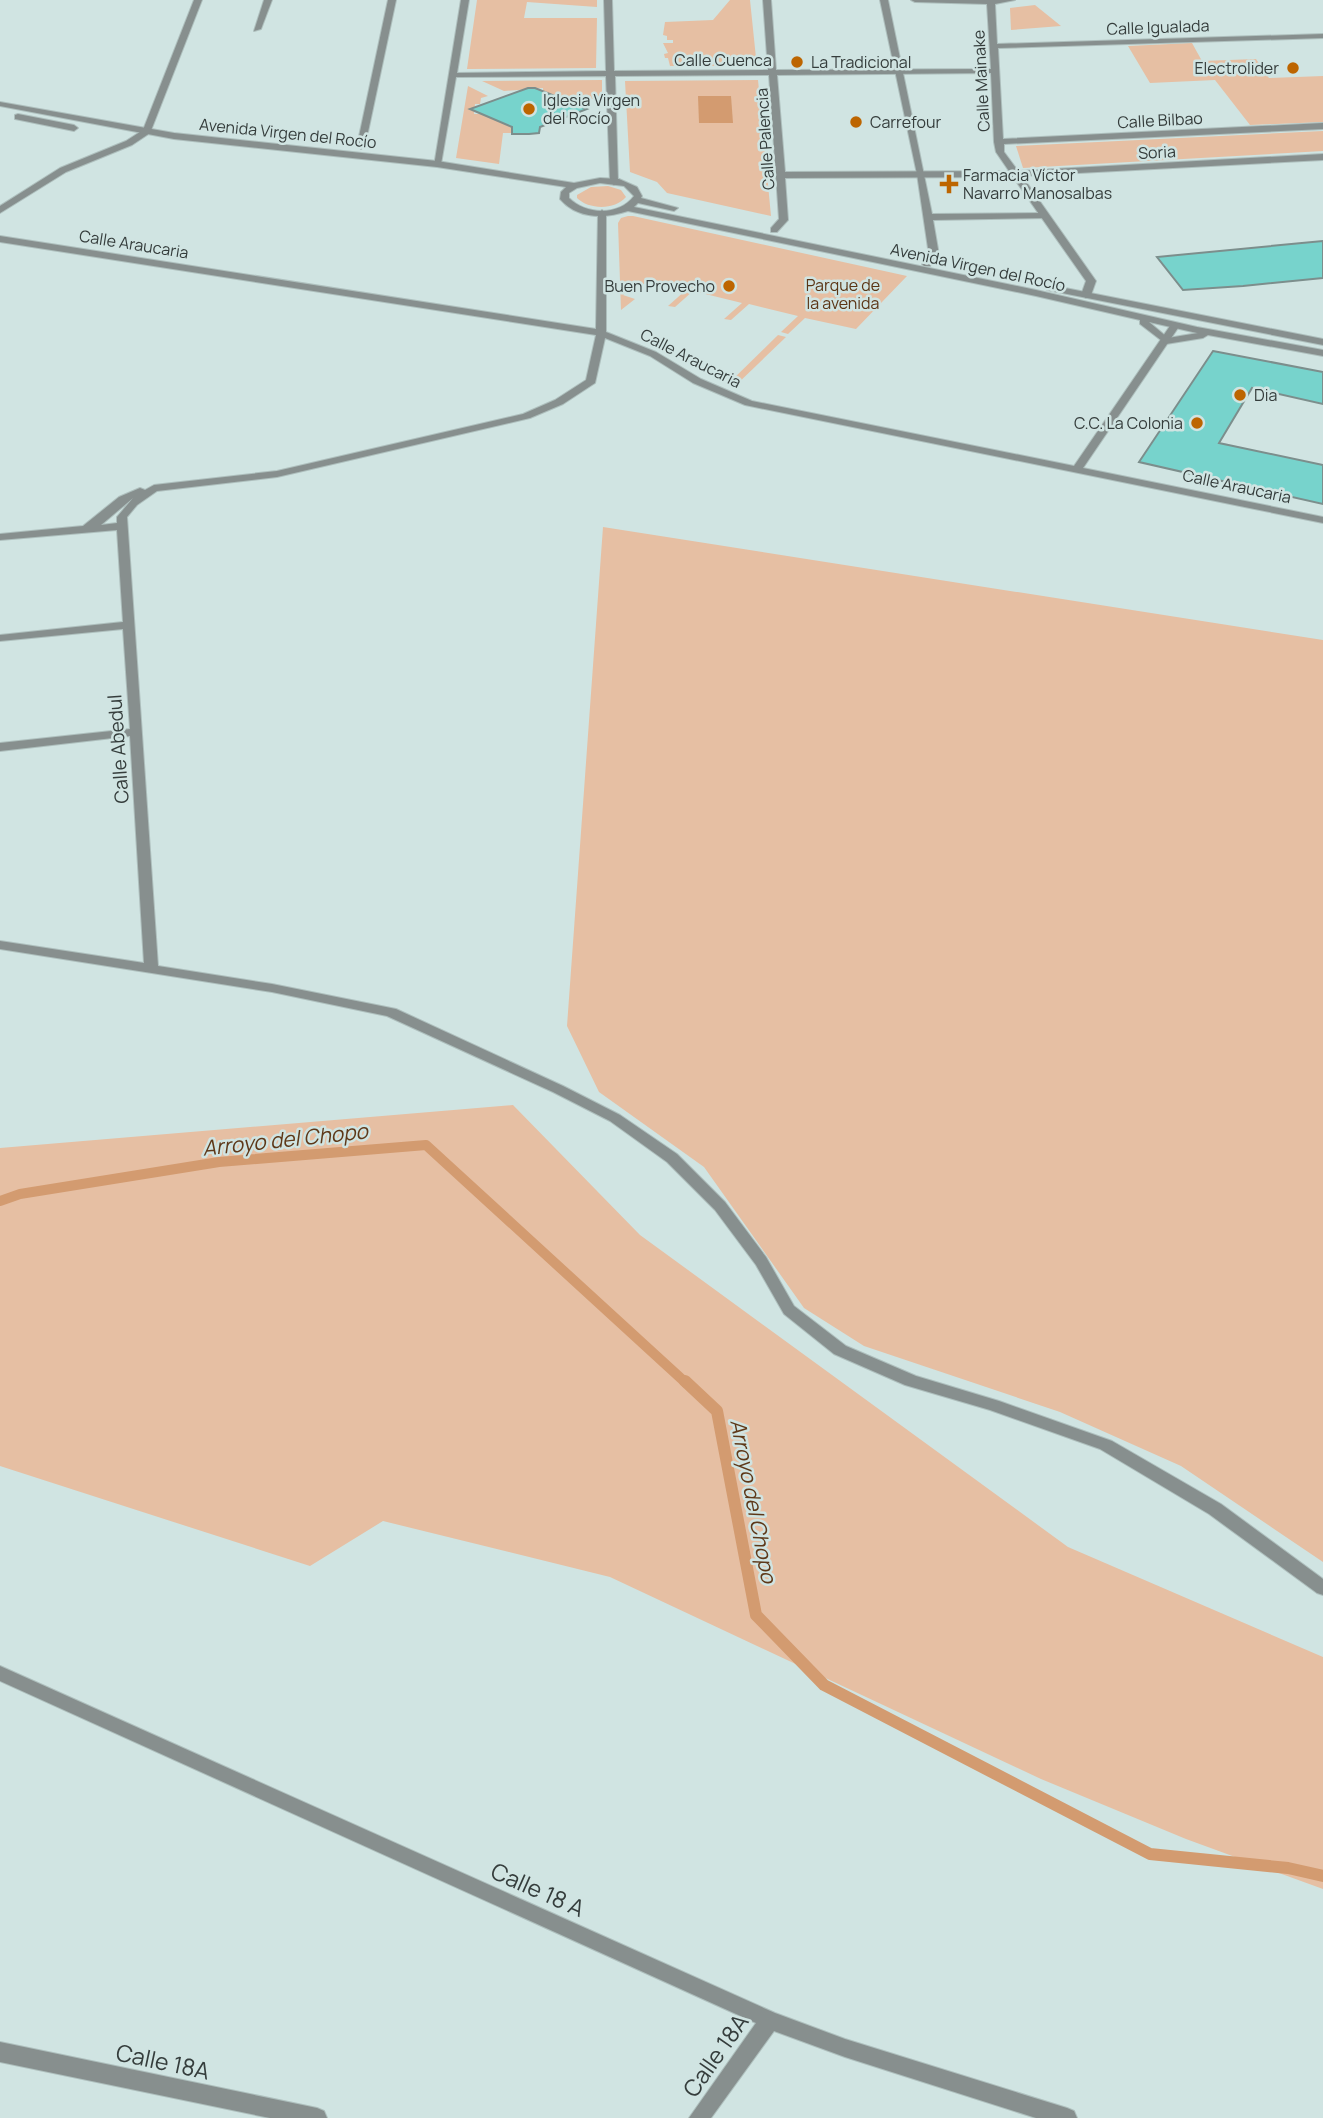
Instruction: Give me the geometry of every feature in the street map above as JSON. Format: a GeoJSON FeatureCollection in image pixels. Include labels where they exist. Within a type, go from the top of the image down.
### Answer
{"type":"FeatureCollection","features":[{"type":"Feature","properties":{"kind":"street"},"geometry":{"type":"LineString","coordinates":[[0,210],[63,170],[143,135],[198,0]]}},
{"type":"Feature","properties":{"kind":"street"},"geometry":{"type":"LineString","coordinates":[[257,29],[268,0]]}},
{"type":"Feature","properties":{"kind":"street"},"geometry":{"type":"LineString","coordinates":[[360,146],[392,0]]}},
{"type":"Feature","properties":{"kind":"street"},"geometry":{"type":"LineString","coordinates":[[437,164],[465,0]]}},
{"type":"Feature","properties":{"kind":"street"},"geometry":{"type":"LineString","coordinates":[[85,529],[100,521],[120,500],[138,491],[277,474],[526,416],[559,402],[591,381],[601,333],[602,213],[628,208],[637,200],[635,190],[614,182],[608,0]]}},
{"type":"Feature","properties":{"kind":"street","name":"Calle Palencia"},"geometry":{"type":"LineString","coordinates":[[767,0],[783,175],[784,220],[774,230]]}},
{"type":"Feature","properties":{"kind":"street"},"geometry":{"type":"LineString","coordinates":[[884,0],[921,174],[934,255],[927,264]]}},
{"type":"Feature","properties":{"kind":"street"},"geometry":{"type":"LineString","coordinates":[[915,0],[1011,0]]}},
{"type":"Feature","properties":{"kind":"street","name":"Calle Mainake"},"geometry":{"type":"LineString","coordinates":[[991,2],[1000,152],[1091,281],[1086,295]]}},
{"type":"Feature","properties":{"kind":"street","name":"Calle Igualada"},"geometry":{"type":"LineString","coordinates":[[994,46],[1323,36]]}},
{"type":"Feature","properties":{"kind":"street","name":"Calle Cuenca"},"geometry":{"type":"LineString","coordinates":[[453,75],[994,71]]}},
{"type":"Feature","properties":{"kind":"street","name":"Avenida Virgen del Rocío"},"geometry":{"type":"LineString","coordinates":[[0,104],[143,135],[437,164],[574,186],[593,181],[614,182]]}},
{"type":"Feature","properties":{"kind":"street","name":"Avenida Virgen del Rocío"},"geometry":{"type":"LineString","coordinates":[[0,113],[143,135],[522,185],[564,195],[566,203],[576,209],[602,213]]}},
{"type":"Feature","properties":{"kind":"street","name":"Calle Bilbao"},"geometry":{"type":"LineString","coordinates":[[998,142],[1323,126]]}},
{"type":"Feature","properties":{"kind":"street","name":"Soria"},"geometry":{"type":"LineString","coordinates":[[783,175],[1017,174],[1323,157]]}},
{"type":"Feature","properties":{"kind":"street"},"geometry":{"type":"LineString","coordinates":[[564,195],[574,186]]}},
{"type":"Feature","properties":{"kind":"street","name":"Avenida Virgen del Rocío"},"geometry":{"type":"LineString","coordinates":[[637,200],[927,264],[1323,343]]}},
{"type":"Feature","properties":{"kind":"street","name":"Avenida Virgen del Rocío"},"geometry":{"type":"LineString","coordinates":[[628,208],[1037,293],[1218,334],[1323,353]]}},
{"type":"Feature","properties":{"kind":"street"},"geometry":{"type":"LineString","coordinates":[[927,217],[1045,216]]}},
{"type":"Feature","properties":{"kind":"street","name":"Calle Araucaria"},"geometry":{"type":"LineString","coordinates":[[0,239],[601,333],[653,354],[697,381],[748,403],[1323,520]]}},
{"type":"Feature","properties":{"kind":"street"},"geometry":{"type":"LineString","coordinates":[[1086,295],[1102,303],[1165,316],[1175,325]]}},
{"type":"Feature","properties":{"kind":"street"},"geometry":{"type":"LineString","coordinates":[[1123,314],[1144,322],[1166,341],[1218,334]]}},
{"type":"Feature","properties":{"kind":"street"},"geometry":{"type":"LineString","coordinates":[[1175,325],[1191,322],[1280,339],[1323,343]]}},
{"type":"Feature","properties":{"kind":"street"},"geometry":{"type":"LineString","coordinates":[[1076,470],[1175,325]]}},
{"type":"Feature","properties":{"kind":"street"},"geometry":{"type":"LineString","coordinates":[[0,537],[121,526],[126,510],[154,488]]}},
{"type":"Feature","properties":{"kind":"street","name":"Calle Abedul"},"geometry":{"type":"LineString","coordinates":[[121,526],[151,969]]}},
{"type":"Feature","properties":{"kind":"street"},"geometry":{"type":"LineString","coordinates":[[0,638],[128,625]]}},
{"type":"Feature","properties":{"kind":"street"},"geometry":{"type":"LineString","coordinates":[[0,747],[137,732]]}},
{"type":"Feature","properties":{"kind":"street"},"geometry":{"type":"LineString","coordinates":[[0,946],[333,998],[391,1012],[558,1089],[615,1118],[672,1158],[720,1206],[761,1261],[789,1310],[840,1349],[911,1381],[993,1405],[1105,1445],[1215,1509],[1323,1588]]}},
{"type":"Feature","properties":{"kind":"street","name":"Calle 18 A"},"geometry":{"type":"LineString","coordinates":[[0,1673],[770,2020],[845,2048],[1067,2118]]}},
{"type":"Feature","properties":{"kind":"street","name":"Calle 18A"},"geometry":{"type":"LineString","coordinates":[[699,2118],[770,2020]]}},
{"type":"Feature","properties":{"kind":"street","name":"Calle 18A"},"geometry":{"type":"LineString","coordinates":[[0,2052],[317,2118]]}},
{"type":"Feature","properties":{"kind":"green space"},"geometry":{"type":"Polygon","coordinates":[[[477,0],[597,0],[597,7],[527,2],[524,18],[597,18],[596,68],[467,69],[477,0]]]}},
{"type":"Feature","properties":{"kind":"green space"},"geometry":{"type":"Polygon","coordinates":[[[730,0],[750,0],[756,58],[740,58],[740,66],[670,66],[668,58],[665,58],[664,54],[668,53],[663,43],[673,43],[673,40],[667,40],[667,36],[663,35],[665,22],[713,20],[730,0]]]}},
{"type":"Feature","properties":{"kind":"green space"},"geometry":{"type":"Polygon","coordinates":[[[1035,5],[1061,26],[1011,30],[1010,8],[1035,5]]]}},
{"type":"Feature","properties":{"kind":"green space"},"geometry":{"type":"Polygon","coordinates":[[[1192,43],[1202,61],[1256,59],[1269,78],[1323,76],[1323,122],[1250,125],[1215,80],[1150,83],[1128,46],[1192,43]]]}},
{"type":"Feature","properties":{"kind":"green space"},"geometry":{"type":"Polygon","coordinates":[[[602,80],[602,99],[543,96],[543,88],[504,91],[482,81],[602,80]]]}},
{"type":"Feature","properties":{"kind":"green space"},"geometry":{"type":"Polygon","coordinates":[[[758,80],[771,216],[667,193],[657,182],[630,172],[625,81],[758,80]]]}},
{"type":"Feature","properties":{"kind":"green space"},"geometry":{"type":"Polygon","coordinates":[[[468,86],[488,96],[481,98],[480,104],[475,104],[474,114],[494,114],[514,123],[512,133],[503,133],[499,164],[456,158],[468,86]]]}},
{"type":"Feature","properties":{"kind":"green space"},"geometry":{"type":"Polygon","coordinates":[[[1323,131],[1323,151],[1023,168],[1016,146],[1323,131]]]}},
{"type":"Feature","properties":{"kind":"green space"},"geometry":{"type":"Polygon","coordinates":[[[608,186],[621,190],[626,197],[615,204],[602,207],[588,205],[577,198],[577,195],[591,187],[608,186]]]}},
{"type":"Feature","properties":{"kind":"green space","name":"Parque de la avenida"},"geometry":{"type":"Polygon","coordinates":[[[628,216],[907,276],[856,329],[805,318],[788,334],[781,332],[798,316],[749,304],[731,320],[724,319],[742,303],[693,291],[675,307],[668,306],[686,290],[648,281],[644,284],[636,283],[623,295],[635,299],[621,310],[618,223],[621,218],[628,216]]]}},
{"type":"Feature","properties":{"kind":"green space"},"geometry":{"type":"Polygon","coordinates":[[[778,335],[786,337],[734,387],[728,384],[778,335]]]}},
{"type":"Feature","properties":{"kind":"green space"},"geometry":{"type":"Polygon","coordinates":[[[603,527],[1323,640],[1323,1562],[1181,1466],[1060,1412],[864,1346],[804,1308],[704,1167],[599,1092],[567,1026],[603,527]]]}},
{"type":"Feature","properties":{"kind":"green space"},"geometry":{"type":"Polygon","coordinates":[[[513,1105],[640,1235],[1068,1547],[1323,1657],[1323,1889],[1186,1839],[1041,1779],[610,1577],[383,1521],[310,1566],[0,1466],[0,1148],[513,1105]]]}},
{"type":"Feature","properties":{"kind":"shaded area"},"geometry":{"type":"Polygon","coordinates":[[[698,96],[731,96],[733,123],[699,123],[698,96]]]}},
{"type":"Feature","properties":{"kind":"building","name":"Iglesia Virgen del Rocío"},"geometry":{"type":"Polygon","coordinates":[[[528,88],[535,88],[587,109],[540,127],[539,133],[512,134],[512,127],[470,109],[528,88]]]}},
{"type":"Feature","properties":{"kind":"building"},"geometry":{"type":"Polygon","coordinates":[[[1323,241],[1323,278],[1243,286],[1183,290],[1157,257],[1323,241]]]}},
{"type":"Feature","properties":{"kind":"building","name":"C.C. La Colonia"},"geometry":{"type":"Polygon","coordinates":[[[1213,351],[1323,372],[1323,404],[1252,388],[1219,443],[1323,465],[1323,504],[1139,462],[1213,351]]]}},
{"type":"Feature","properties":{"kind":"waterway","name":"Arroyo del Chopo"},"geometry":{"type":"LineString","coordinates":[[0,1201],[20,1194],[219,1162],[426,1145],[686,1383]]}},
{"type":"Feature","properties":{"kind":"waterway","name":"Arroyo del Chopo"},"geometry":{"type":"LineString","coordinates":[[685,1381],[717,1411],[756,1615],[824,1685],[1150,1854],[1288,1868],[1323,1876]]}},
{"type":"Feature","properties":{"kind":"place","name":"La Tradicional"},"geometry":{"type":"Point","coordinates":[797,62]}},
{"type":"Feature","properties":{"kind":"place","name":"Electrolider"},"geometry":{"type":"Point","coordinates":[1293,68]}},
{"type":"Feature","properties":{"kind":"place","name":"Iglesia Virgen del Rocío"},"geometry":{"type":"Point","coordinates":[529,109]}},
{"type":"Feature","properties":{"kind":"place","name":"Carrefour"},"geometry":{"type":"Point","coordinates":[856,122]}},
{"type":"Feature","properties":{"kind":"place","name":"Farmacia Víctor Navarro Manosalbas"},"geometry":{"type":"Point","coordinates":[949,184]}},
{"type":"Feature","properties":{"kind":"place","name":"Buen Provecho"},"geometry":{"type":"Point","coordinates":[729,286]}},
{"type":"Feature","properties":{"kind":"place","name":"Dia"},"geometry":{"type":"Point","coordinates":[1240,395]}},
{"type":"Feature","properties":{"kind":"place","name":"C.C. La Colonia"},"geometry":{"type":"Point","coordinates":[1197,423]}}]}
